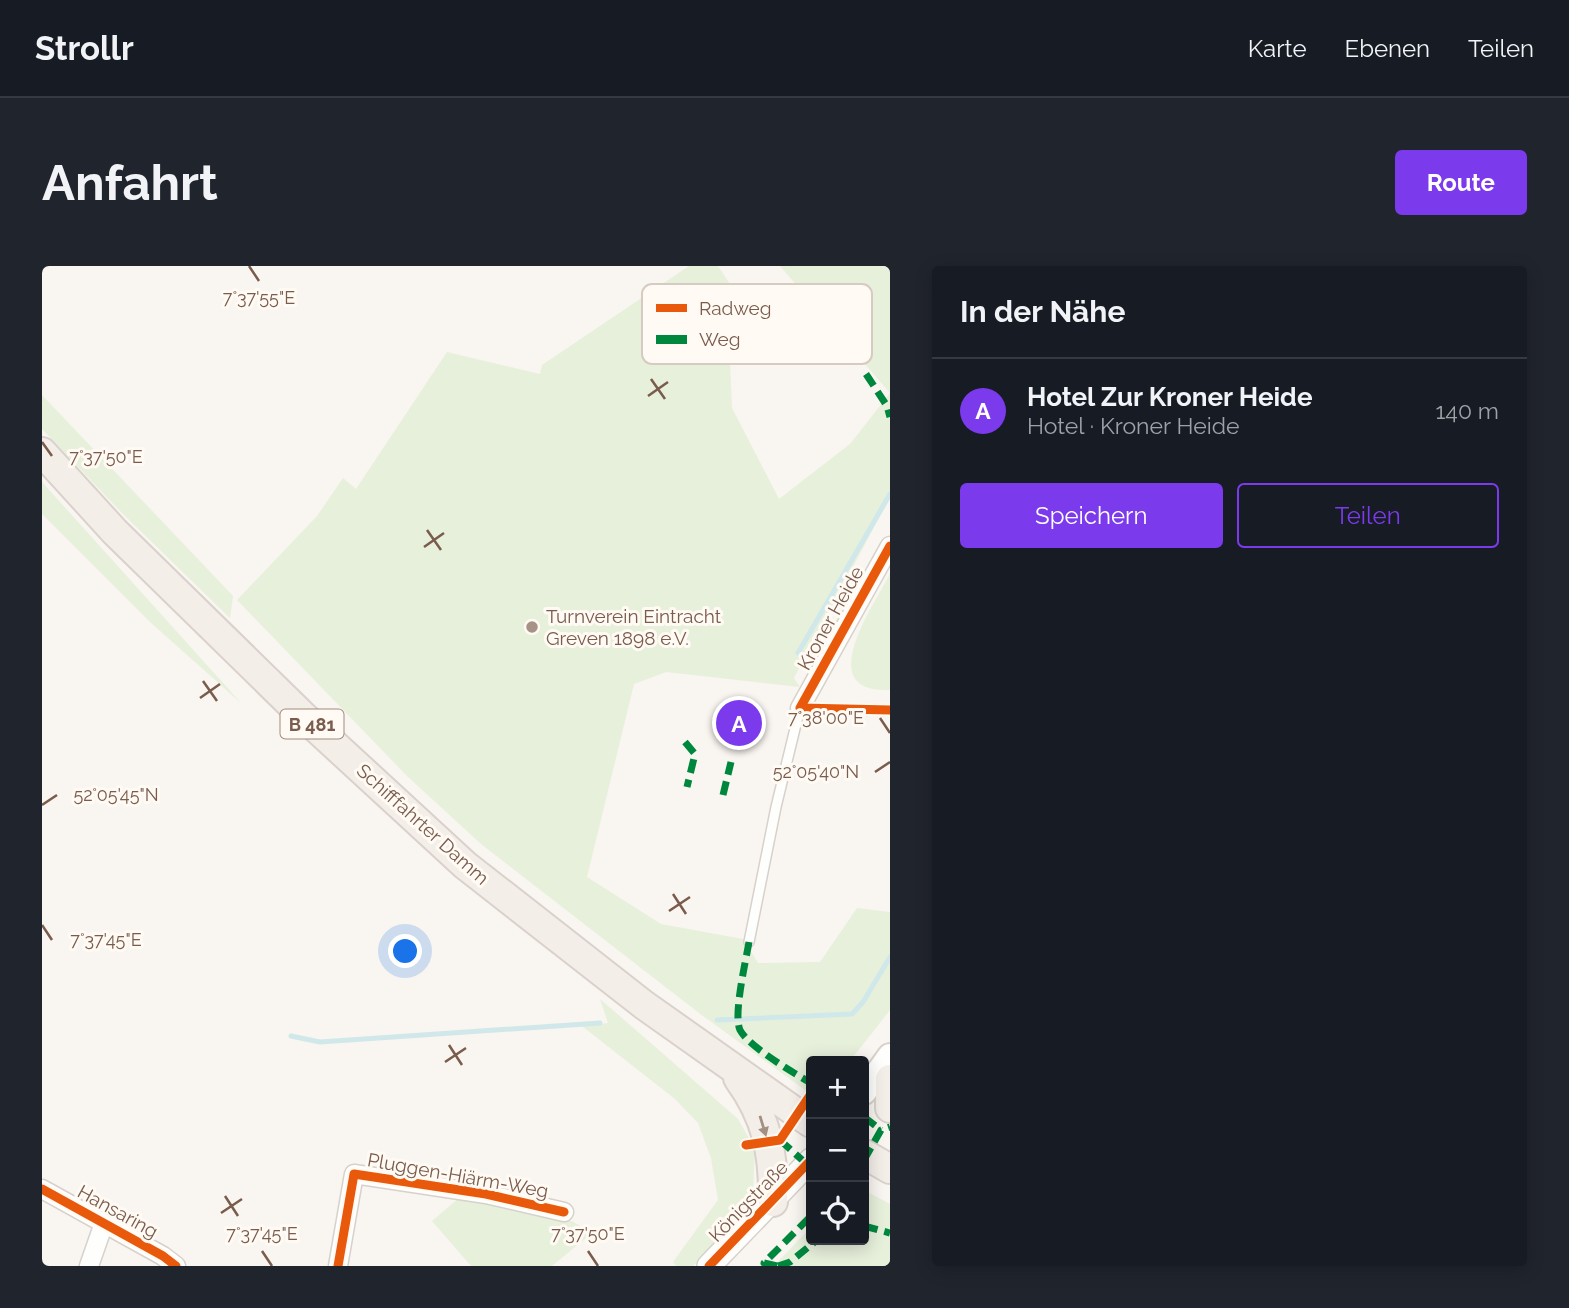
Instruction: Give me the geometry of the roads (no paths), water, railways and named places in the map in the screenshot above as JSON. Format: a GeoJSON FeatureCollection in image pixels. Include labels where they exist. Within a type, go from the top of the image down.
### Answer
{"type":"FeatureCollection","features":[{"type":"Feature","properties":{"kind":"main road","name":"Schifffahrter Damm"},"geometry":{"type":"LineString","coordinates":[[42,452],[115,533],[302,715],[465,865],[634,997],[806,1120]]}},
{"type":"Feature","properties":{"kind":"main road"},"geometry":{"type":"LineString","coordinates":[[869,1085],[890,1056]]}},
{"type":"Feature","properties":{"kind":"main road","name":"B 481"},"geometry":{"type":"LineString","coordinates":[[730,1067],[764,1121],[774,1175],[773,1202]]}},
{"type":"Feature","properties":{"kind":"main road"},"geometry":{"type":"LineString","coordinates":[[890,1079],[890,1108]]}},
{"type":"Feature","properties":{"kind":"main road"},"geometry":{"type":"LineString","coordinates":[[869,1157],[890,1169]]}},
{"type":"Feature","properties":{"kind":"street","name":"Kroner Heide"},"geometry":{"type":"LineString","coordinates":[[800,708],[890,546]]}},
{"type":"Feature","properties":{"kind":"street","name":"Königstraße"},"geometry":{"type":"LineString","coordinates":[[709,1266],[806,1166]]}},
{"type":"Feature","properties":{"kind":"street","name":"Pluggen-Hiärm-Weg"},"geometry":{"type":"LineString","coordinates":[[338,1266],[354,1174],[486,1194],[564,1212]]}},
{"type":"Feature","properties":{"kind":"street","name":"Hansaring"},"geometry":{"type":"LineString","coordinates":[[42,1189],[163,1256],[176,1266]]}},
{"type":"Feature","properties":{"kind":"street"},"geometry":{"type":"LineString","coordinates":[[89,1266],[104,1223]]}},
{"type":"Feature","properties":{"kind":"lane"},"geometry":{"type":"LineString","coordinates":[[749,942],[776,807],[800,708],[890,710]]}},
{"type":"Feature","properties":{"kind":"waterway"},"geometry":{"type":"LineString","coordinates":[[798,653],[890,494]]}},
{"type":"Feature","properties":{"kind":"waterway"},"geometry":{"type":"LineString","coordinates":[[717,1020],[852,1014],[863,1002],[890,957]]}},
{"type":"Feature","properties":{"kind":"waterway"},"geometry":{"type":"LineString","coordinates":[[291,1036],[320,1042],[600,1023]]}},
{"type":"Feature","properties":{"kind":"place","name":"Turnverein Eintracht Greven 1898 e.V."},"geometry":{"type":"Point","coordinates":[532,627]}},
{"type":"Feature","properties":{"kind":"place","name":"Hotel Zur Kroner Heide"},"geometry":{"type":"Point","coordinates":[739,723]}}]}
